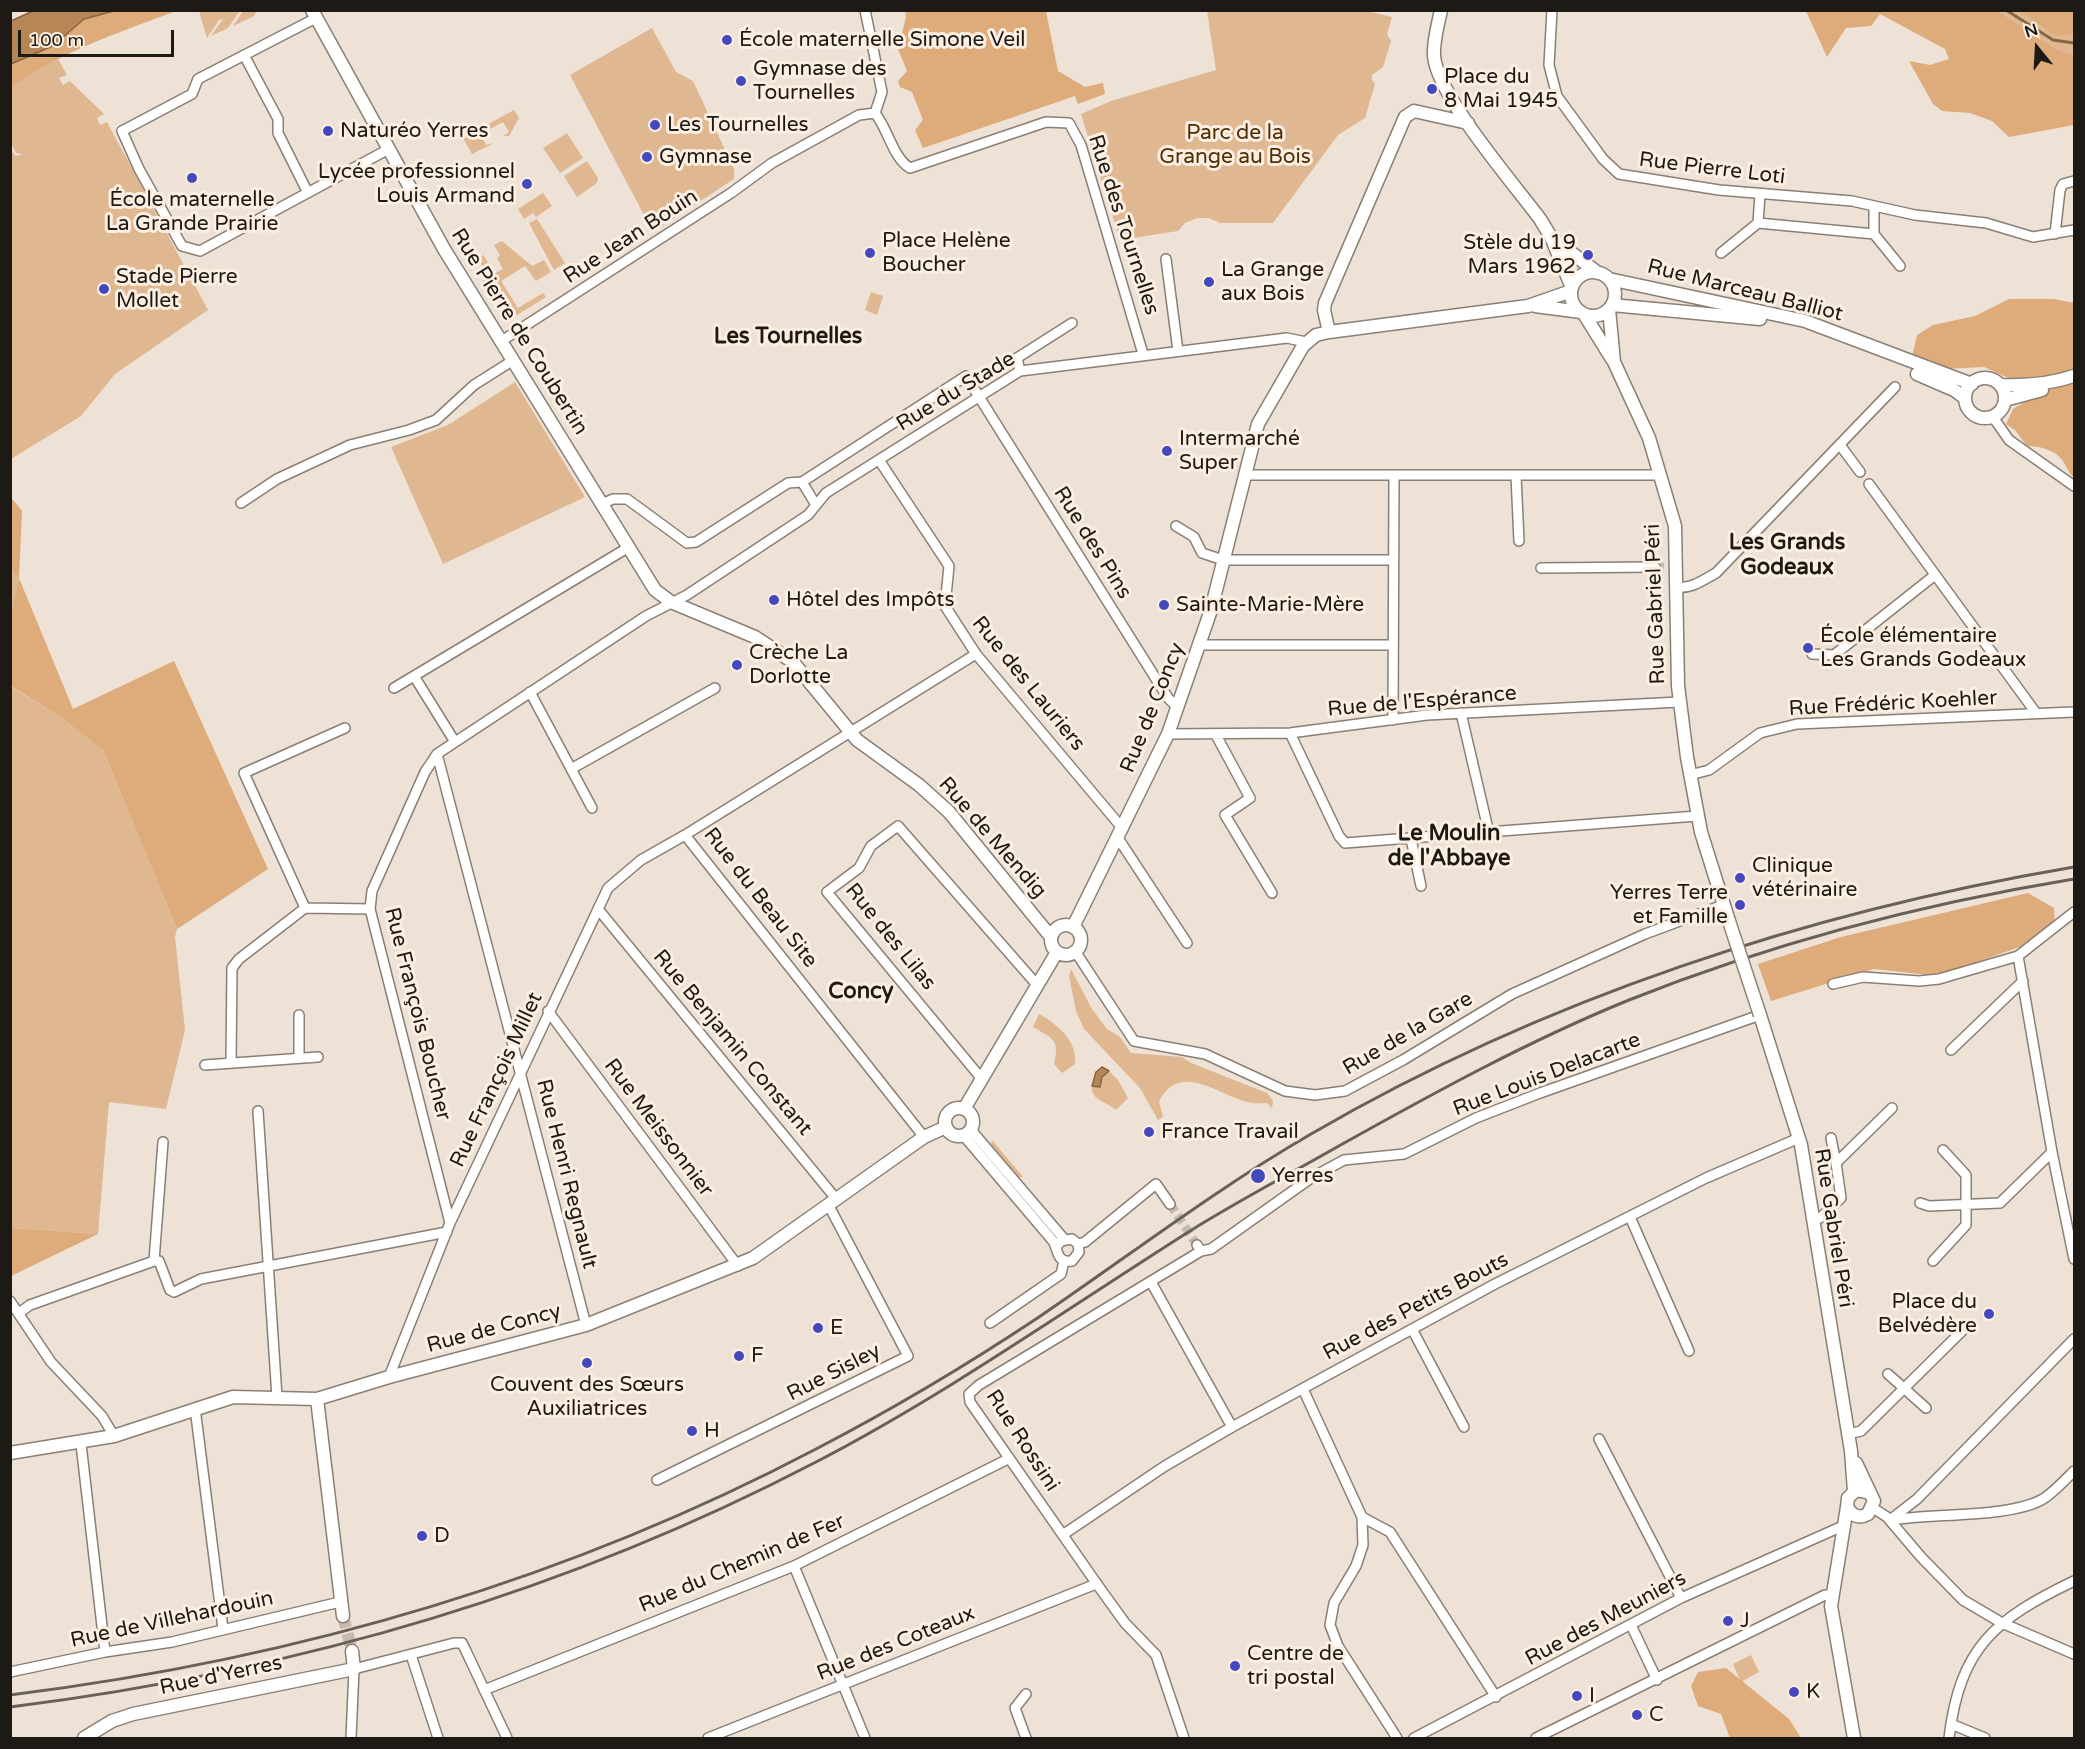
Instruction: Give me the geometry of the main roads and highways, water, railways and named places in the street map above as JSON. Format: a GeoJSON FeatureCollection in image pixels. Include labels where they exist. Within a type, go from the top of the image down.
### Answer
{"type":"FeatureCollection","features":[{"type":"Feature","properties":{"kind":"waterway"},"geometry":{"type":"LineString","coordinates":[[2006,10],[2053,40],[2074,43]]}},
{"type":"Feature","properties":{"kind":"tunnel"},"geometry":{"type":"LineString","coordinates":[[1655,567],[1669,567]]}},
{"type":"Feature","properties":{"kind":"tunnel"},"geometry":{"type":"LineString","coordinates":[[1170,1204],[1197,1245]]}},
{"type":"Feature","properties":{"kind":"tunnel"},"geometry":{"type":"LineString","coordinates":[[343,1616],[352,1651]]}},
{"type":"Feature","properties":{"kind":"railway"},"geometry":{"type":"LineString","coordinates":[[10,1695],[115,1680],[322,1637],[525,1576],[624,1538],[721,1496],[845,1434],[901,1402],[1039,1317],[1276,1155],[1400,1085],[1492,1041],[1585,1002],[1681,966],[1778,935],[1975,886],[2074,867]]}},
{"type":"Feature","properties":{"kind":"railway"},"geometry":{"type":"LineString","coordinates":[[10,1707],[115,1692],[322,1649],[525,1588],[624,1551],[721,1509],[865,1436],[959,1380],[1226,1209],[1445,1088],[1554,1033],[1683,979],[1793,943],[1960,900],[2074,879]]}},
{"type":"Feature","properties":{"kind":"place","name":"École maternelle Simone Veil"},"geometry":{"type":"Point","coordinates":[727,40]}},
{"type":"Feature","properties":{"kind":"place","name":"Gymnase des Tournelles"},"geometry":{"type":"Point","coordinates":[741,81]}},
{"type":"Feature","properties":{"kind":"place","name":"Place du 8 Mai 1945"},"geometry":{"type":"Point","coordinates":[1432,89]}},
{"type":"Feature","properties":{"kind":"place","name":"Les Tournelles"},"geometry":{"type":"Point","coordinates":[655,125]}},
{"type":"Feature","properties":{"kind":"place","name":"Naturéo Yerres"},"geometry":{"type":"Point","coordinates":[328,131]}},
{"type":"Feature","properties":{"kind":"place","name":"Gymnase"},"geometry":{"type":"Point","coordinates":[647,157]}},
{"type":"Feature","properties":{"kind":"place","name":"École maternelle La Grande Prairie"},"geometry":{"type":"Point","coordinates":[192,178]}},
{"type":"Feature","properties":{"kind":"place","name":"Lycée professionnel Louis Armand"},"geometry":{"type":"Point","coordinates":[527,184]}},
{"type":"Feature","properties":{"kind":"place","name":"Place Helène Boucher"},"geometry":{"type":"Point","coordinates":[870,253]}},
{"type":"Feature","properties":{"kind":"place","name":"Stèle du 19 Mars 1962"},"geometry":{"type":"Point","coordinates":[1588,255]}},
{"type":"Feature","properties":{"kind":"place","name":"La Grange aux Bois"},"geometry":{"type":"Point","coordinates":[1209,282]}},
{"type":"Feature","properties":{"kind":"place","name":"Stade Pierre Mollet"},"geometry":{"type":"Point","coordinates":[104,289]}},
{"type":"Feature","properties":{"kind":"place","name":"Intermarché Super"},"geometry":{"type":"Point","coordinates":[1167,451]}},
{"type":"Feature","properties":{"kind":"place","name":"Hôtel des Impôts"},"geometry":{"type":"Point","coordinates":[774,600]}},
{"type":"Feature","properties":{"kind":"place","name":"Sainte-Marie-Mère"},"geometry":{"type":"Point","coordinates":[1164,605]}},
{"type":"Feature","properties":{"kind":"place","name":"École élémentaire Les Grands Godeaux"},"geometry":{"type":"Point","coordinates":[1808,648]}},
{"type":"Feature","properties":{"kind":"place","name":"Crèche La Dorlotte"},"geometry":{"type":"Point","coordinates":[737,665]}},
{"type":"Feature","properties":{"kind":"place","name":"Clinique vétérinaire"},"geometry":{"type":"Point","coordinates":[1740,878]}},
{"type":"Feature","properties":{"kind":"place","name":"Yerres Terre et Famille"},"geometry":{"type":"Point","coordinates":[1740,905]}},
{"type":"Feature","properties":{"kind":"place","name":"France Travail"},"geometry":{"type":"Point","coordinates":[1149,1132]}},
{"type":"Feature","properties":{"kind":"place","name":"Yerres"},"geometry":{"type":"Point","coordinates":[1258,1176]}},
{"type":"Feature","properties":{"kind":"place","name":"Place du Belvédère"},"geometry":{"type":"Point","coordinates":[1989,1314]}},
{"type":"Feature","properties":{"kind":"place","name":"E"},"geometry":{"type":"Point","coordinates":[818,1328]}},
{"type":"Feature","properties":{"kind":"place","name":"F"},"geometry":{"type":"Point","coordinates":[739,1356]}},
{"type":"Feature","properties":{"kind":"place","name":"Couvent des Sœurs Auxiliatrices"},"geometry":{"type":"Point","coordinates":[587,1363]}},
{"type":"Feature","properties":{"kind":"place","name":"H"},"geometry":{"type":"Point","coordinates":[692,1431]}},
{"type":"Feature","properties":{"kind":"place","name":"D"},"geometry":{"type":"Point","coordinates":[422,1536]}},
{"type":"Feature","properties":{"kind":"place","name":"J"},"geometry":{"type":"Point","coordinates":[1728,1621]}},
{"type":"Feature","properties":{"kind":"place","name":"Centre de tri postal"},"geometry":{"type":"Point","coordinates":[1235,1666]}},
{"type":"Feature","properties":{"kind":"place","name":"K"},"geometry":{"type":"Point","coordinates":[1794,1692]}},
{"type":"Feature","properties":{"kind":"place","name":"I"},"geometry":{"type":"Point","coordinates":[1577,1696]}},
{"type":"Feature","properties":{"kind":"place","name":"C"},"geometry":{"type":"Point","coordinates":[1637,1715]}},
{"type":"Feature","properties":{"kind":"district","name":"Les Tournelles"},"geometry":{"type":"Point","coordinates":[788,337]}},
{"type":"Feature","properties":{"kind":"district","name":"Les Grands Godeaux"},"geometry":{"type":"Point","coordinates":[1787,556]}},
{"type":"Feature","properties":{"kind":"district","name":"Le Moulin de l'Abbaye"},"geometry":{"type":"Point","coordinates":[1449,846]}},
{"type":"Feature","properties":{"kind":"district","name":"Concy"},"geometry":{"type":"Point","coordinates":[861,992]}},
{"type":"Feature","properties":{"kind":"park label","name":"Parc de la Grange au Bois"},"geometry":{"type":"Point","coordinates":[1235,145]}}]}
